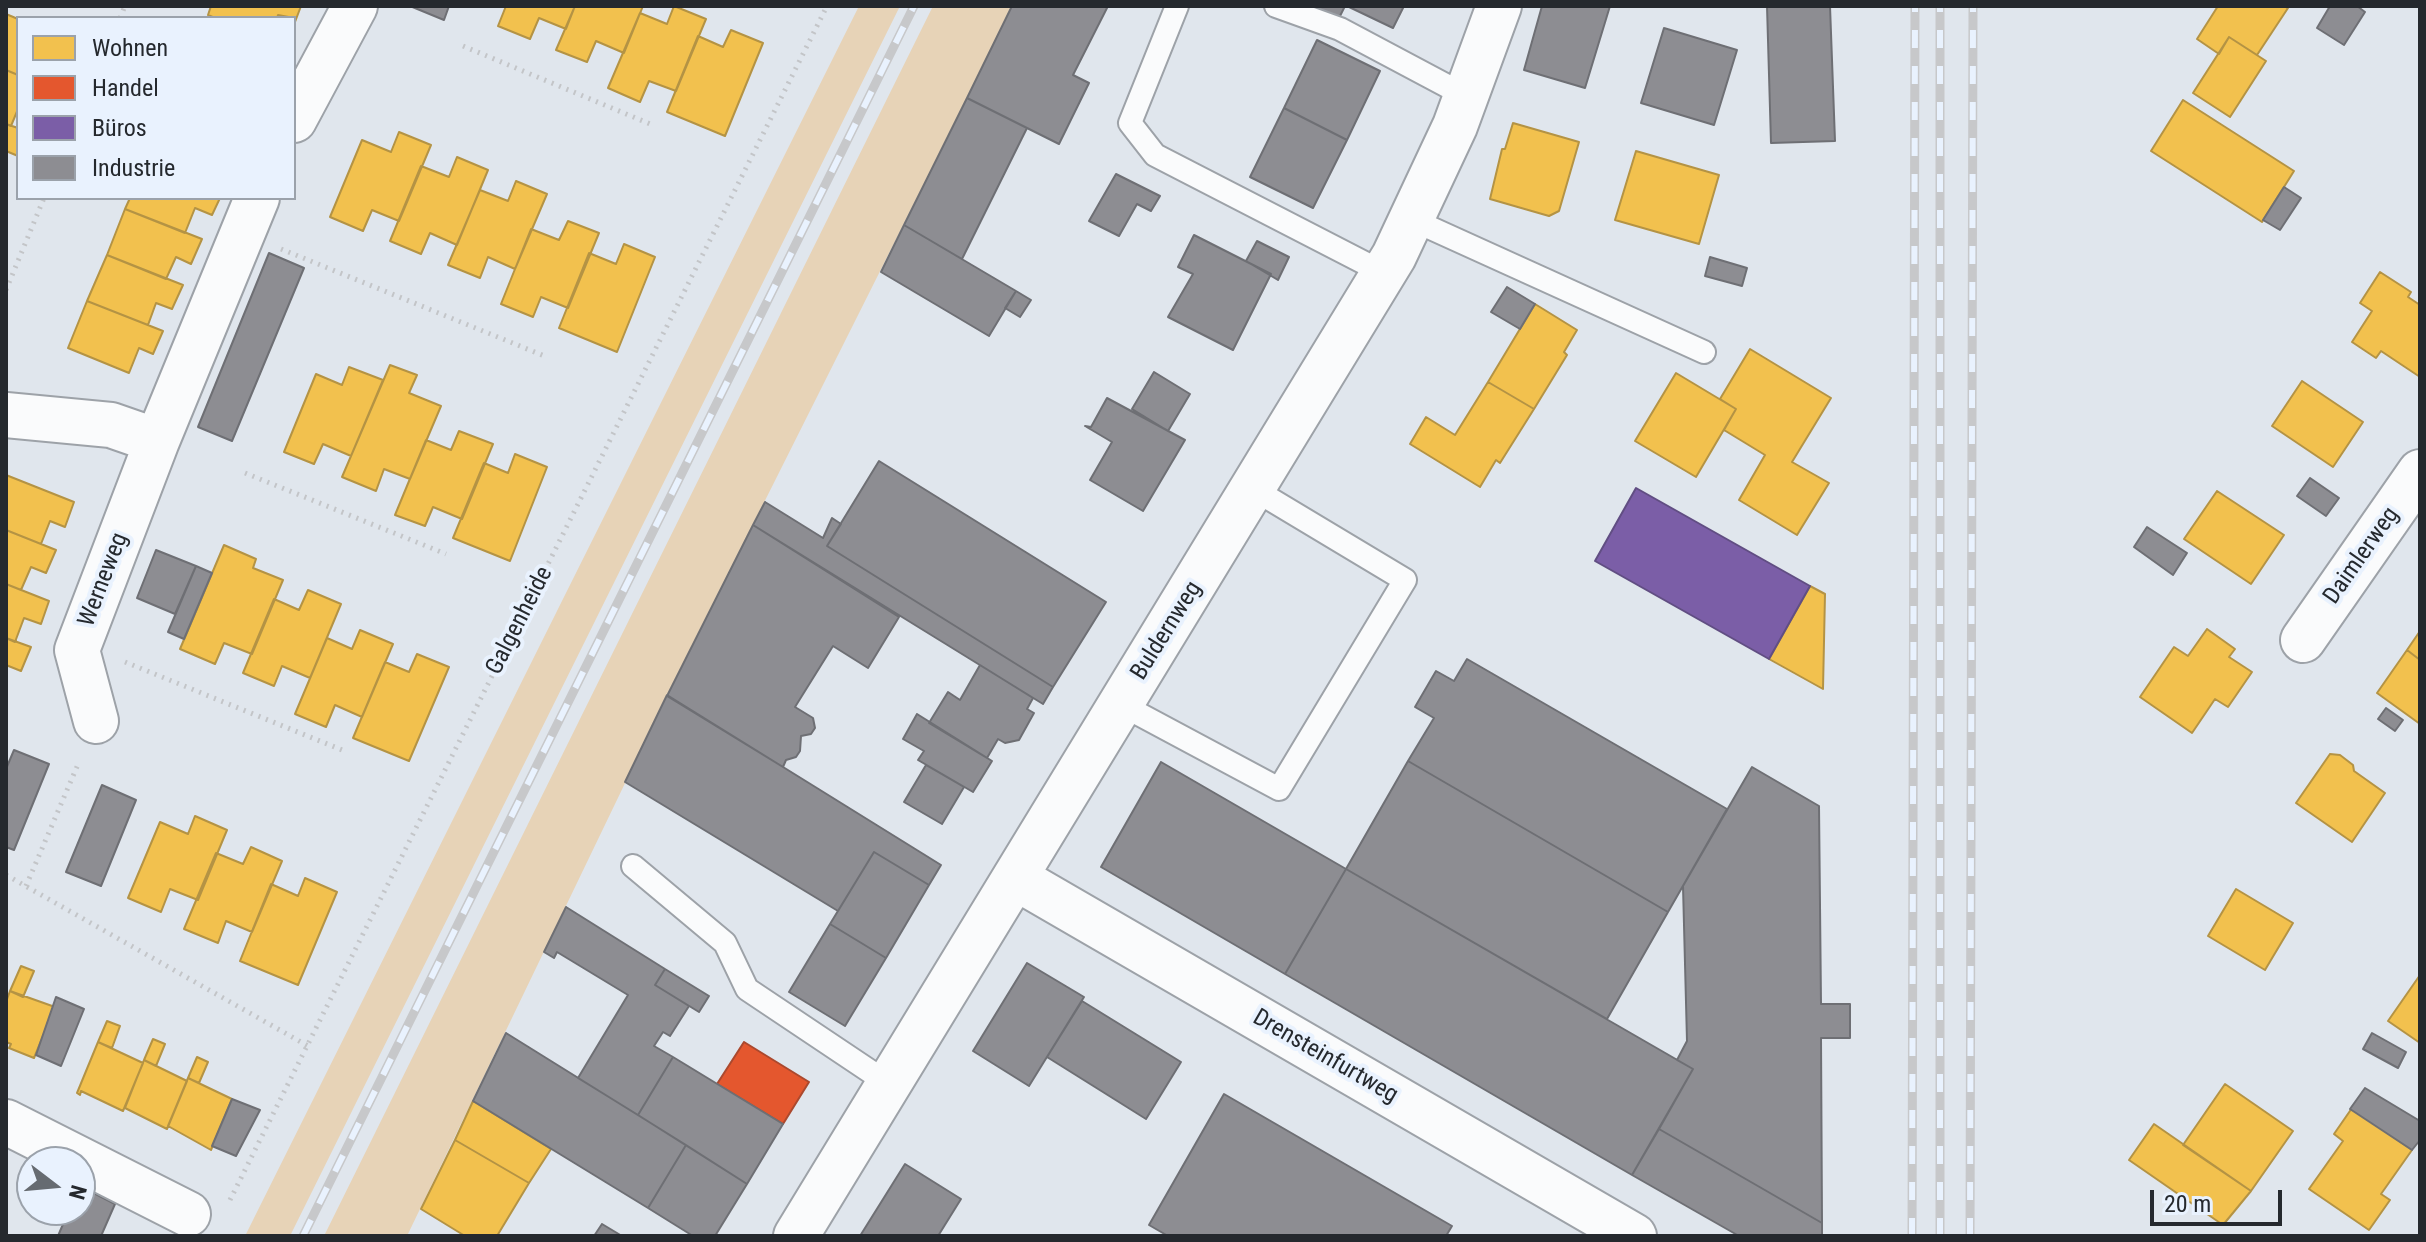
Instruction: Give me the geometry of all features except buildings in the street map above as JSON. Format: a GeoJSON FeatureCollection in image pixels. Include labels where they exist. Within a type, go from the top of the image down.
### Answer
{"type":"FeatureCollection","features":[{"type":"Feature","properties":{"kind":"street"},"geometry":{"type":"LineString","coordinates":[[296,116],[355,6]]}},
{"type":"Feature","properties":{"kind":"street","name":"Buldernweg"},"geometry":{"type":"LineString","coordinates":[[796,1236],[1255,490],[1384,273],[1413,220],[1466,96],[1499,6]]}},
{"type":"Feature","properties":{"kind":"street","name":"Werneweg"},"geometry":{"type":"LineString","coordinates":[[96,721],[77,650],[157,441],[250,216]]}},
{"type":"Feature","properties":{"kind":"street"},"geometry":{"type":"LineString","coordinates":[[6,415],[111,425],[157,441]]}},
{"type":"Feature","properties":{"kind":"street","name":"Daimlerweg"},"geometry":{"type":"LineString","coordinates":[[2303,640],[2420,472]]}},
{"type":"Feature","properties":{"kind":"street","name":"Drensteinfurtweg"},"geometry":{"type":"LineString","coordinates":[[1016,878],[1634,1236]]}},
{"type":"Feature","properties":{"kind":"street"},"geometry":{"type":"LineString","coordinates":[[6,1122],[188,1214]]}},
{"type":"Feature","properties":{"kind":"lane"},"geometry":{"type":"LineString","coordinates":[[1177,6],[1130,123],[1155,155],[1384,273]]}},
{"type":"Feature","properties":{"kind":"lane"},"geometry":{"type":"LineString","coordinates":[[1276,6],[1340,29],[1466,96]]}},
{"type":"Feature","properties":{"kind":"lane"},"geometry":{"type":"LineString","coordinates":[[1413,220],[1704,352]]}},
{"type":"Feature","properties":{"kind":"lane"},"geometry":{"type":"LineString","coordinates":[[1122,705],[1279,789],[1405,580],[1255,490]]}},
{"type":"Feature","properties":{"kind":"lane"},"geometry":{"type":"LineString","coordinates":[[633,866],[725,943],[747,989],[889,1084]]}},
{"type":"Feature","properties":{"kind":"path","name":"Galgenheide"},"geometry":{"type":"LineString","coordinates":[[230,1201],[827,6]]}},
{"type":"Feature","properties":{"kind":"path"},"geometry":{"type":"LineString","coordinates":[[463,46],[655,126]]}},
{"type":"Feature","properties":{"kind":"path"},"geometry":{"type":"LineString","coordinates":[[6,290],[43,200]]}},
{"type":"Feature","properties":{"kind":"path"},"geometry":{"type":"LineString","coordinates":[[250,216],[547,357]]}},
{"type":"Feature","properties":{"kind":"path"},"geometry":{"type":"LineString","coordinates":[[6,269],[13,272]]}},
{"type":"Feature","properties":{"kind":"path"},"geometry":{"type":"LineString","coordinates":[[245,473],[446,554]]}},
{"type":"Feature","properties":{"kind":"path"},"geometry":{"type":"LineString","coordinates":[[79,644],[347,752]]}},
{"type":"Feature","properties":{"kind":"path"},"geometry":{"type":"LineString","coordinates":[[26,886],[96,721]]}},
{"type":"Feature","properties":{"kind":"path"},"geometry":{"type":"LineString","coordinates":[[6,875],[308,1046]]}},
{"type":"Feature","properties":{"kind":"shaded area"},"geometry":{"type":"Polygon","coordinates":[[[859,6],[900,6],[290,1236],[245,1236],[859,6]]]}},
{"type":"Feature","properties":{"kind":"shaded area"},"geometry":{"type":"Polygon","coordinates":[[[933,6],[1013,6],[667,696],[407,1236],[324,1236],[933,6]]]}},
{"type":"Feature","properties":{"kind":"railway"},"geometry":{"type":"LineString","coordinates":[[303,1236],[914,6]]}},
{"type":"Feature","properties":{"kind":"railway"},"geometry":{"type":"LineString","coordinates":[[1912,1236],[1915,6]]}},
{"type":"Feature","properties":{"kind":"railway"},"geometry":{"type":"LineString","coordinates":[[1940,6],[1940,1236]]}},
{"type":"Feature","properties":{"kind":"railway"},"geometry":{"type":"LineString","coordinates":[[1970,1236],[1973,6]]}}]}
